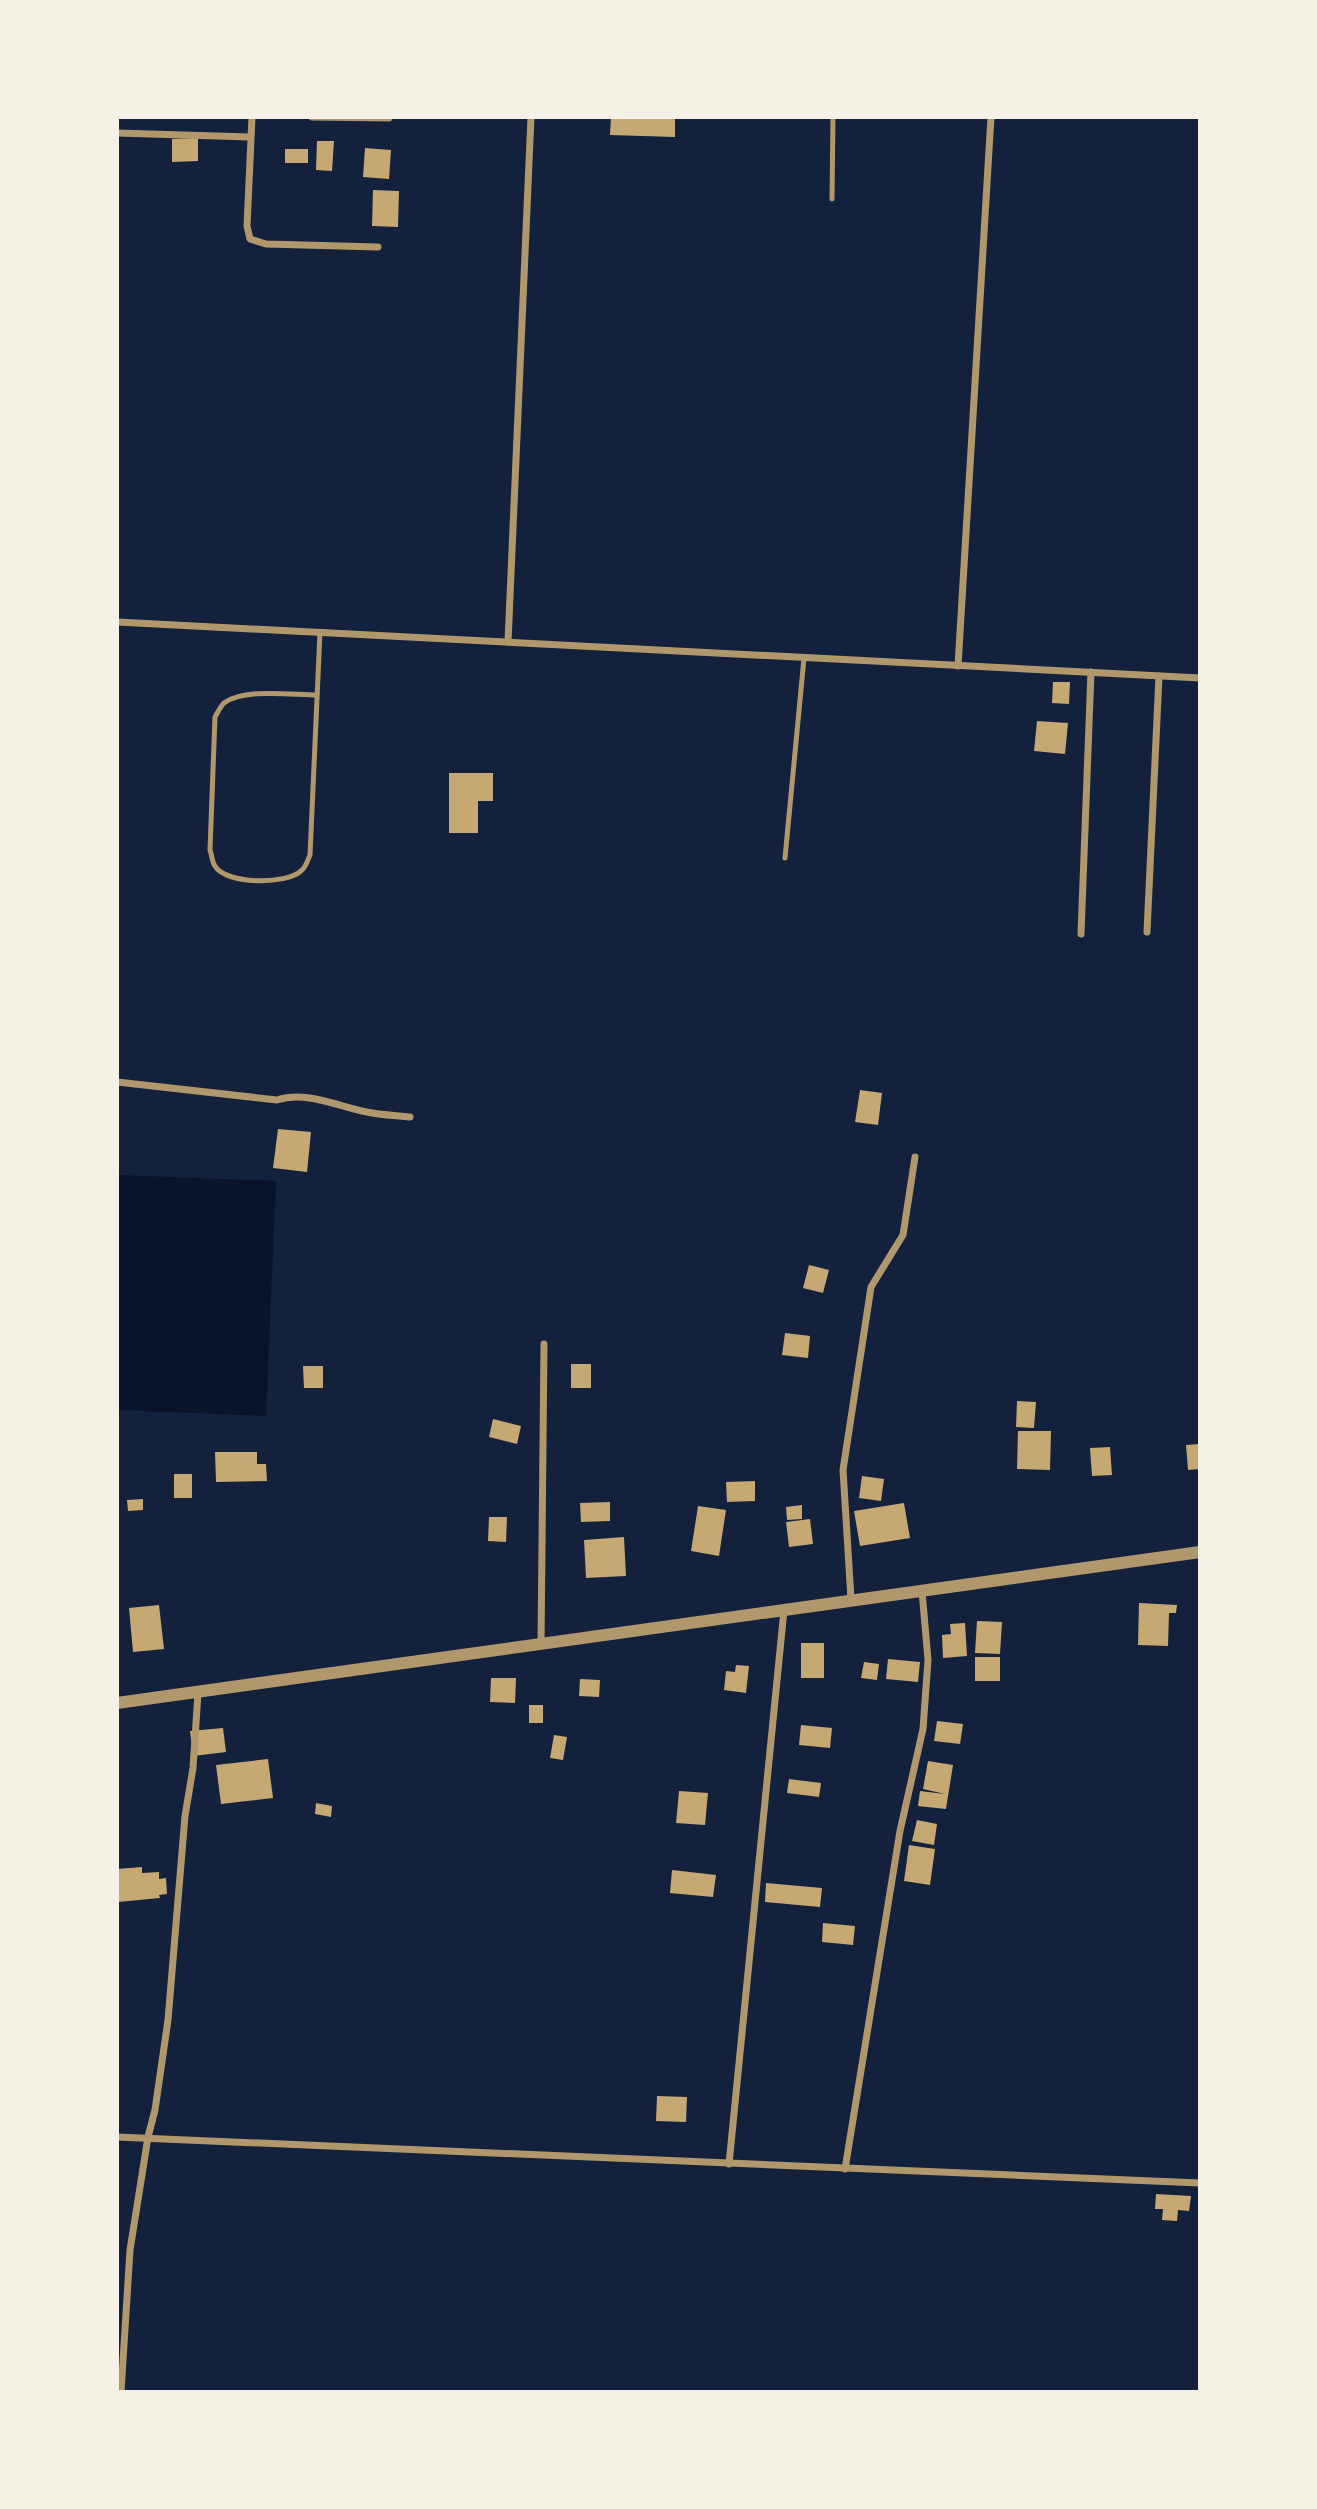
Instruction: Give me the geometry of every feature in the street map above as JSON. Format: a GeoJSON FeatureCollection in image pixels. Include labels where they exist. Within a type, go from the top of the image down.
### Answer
{"type":"FeatureCollection","features":[{"type":"Feature","properties":{"kind":"street"},"geometry":{"type":"LineString","coordinates":[[252,117],[247,226],[250,239],[266,243],[378,247]]}},
{"type":"Feature","properties":{"kind":"street"},"geometry":{"type":"LineString","coordinates":[[312,117],[389,118]]}},
{"type":"Feature","properties":{"kind":"street"},"geometry":{"type":"LineString","coordinates":[[508,642],[531,117]]}},
{"type":"Feature","properties":{"kind":"street"},"geometry":{"type":"LineString","coordinates":[[958,666],[991,117]]}},
{"type":"Feature","properties":{"kind":"street"},"geometry":{"type":"LineString","coordinates":[[117,133],[250,137]]}},
{"type":"Feature","properties":{"kind":"street"},"geometry":{"type":"LineString","coordinates":[[117,622],[1200,678]]}},
{"type":"Feature","properties":{"kind":"street"},"geometry":{"type":"LineString","coordinates":[[1081,934],[1091,672]]}},
{"type":"Feature","properties":{"kind":"street"},"geometry":{"type":"LineString","coordinates":[[1147,932],[1159,676]]}},
{"type":"Feature","properties":{"kind":"street"},"geometry":{"type":"LineString","coordinates":[[117,1082],[277,1100],[289,1096],[307,1097],[372,1113],[410,1117]]}},
{"type":"Feature","properties":{"kind":"street"},"geometry":{"type":"LineString","coordinates":[[850,1599],[843,1470],[872,1287],[903,1234],[915,1157]]}},
{"type":"Feature","properties":{"kind":"street"},"geometry":{"type":"LineString","coordinates":[[541,1644],[544,1344]]}},
{"type":"Feature","properties":{"kind":"street"},"geometry":{"type":"LineString","coordinates":[[117,1703],[1200,1552]]}},
{"type":"Feature","properties":{"kind":"street"},"geometry":{"type":"LineString","coordinates":[[845,2169],[900,1831],[923,1729],[928,1660],[922,1591]]}},
{"type":"Feature","properties":{"kind":"street"},"geometry":{"type":"LineString","coordinates":[[729,2164],[784,1610]]}},
{"type":"Feature","properties":{"kind":"street"},"geometry":{"type":"LineString","coordinates":[[121,2392],[130,2250],[148,2137],[156,2110],[168,2020],[198,1693]]}},
{"type":"Feature","properties":{"kind":"street"},"geometry":{"type":"LineString","coordinates":[[117,2137],[1200,2183]]}},
{"type":"Feature","properties":{"kind":"lane"},"geometry":{"type":"LineString","coordinates":[[832,199],[833,117]]}},
{"type":"Feature","properties":{"kind":"lane"},"geometry":{"type":"LineString","coordinates":[[317,695],[235,697],[222,705],[215,717],[210,850],[215,866],[225,875],[244,880],[290,877],[303,869],[310,855],[320,632]]}},
{"type":"Feature","properties":{"kind":"lane"},"geometry":{"type":"LineString","coordinates":[[785,858],[804,658]]}},
{"type":"Feature","properties":{"kind":"water"},"geometry":{"type":"Polygon","coordinates":[[[117,1175],[276,1181],[266,1416],[117,1410],[117,1175]]]}},
{"type":"Feature","properties":{"kind":"building"},"geometry":{"type":"Polygon","coordinates":[[[611,117],[675,117],[675,137],[610,135],[611,117]]]}},
{"type":"Feature","properties":{"kind":"building"},"geometry":{"type":"Polygon","coordinates":[[[198,138],[198,161],[172,162],[172,139],[198,138]]]}},
{"type":"Feature","properties":{"kind":"building"},"geometry":{"type":"Polygon","coordinates":[[[317,141],[334,141],[332,171],[316,170],[317,141]]]}},
{"type":"Feature","properties":{"kind":"building"},"geometry":{"type":"Polygon","coordinates":[[[365,148],[391,150],[389,179],[363,177],[365,148]]]}},
{"type":"Feature","properties":{"kind":"building"},"geometry":{"type":"Polygon","coordinates":[[[285,149],[308,149],[308,163],[285,163],[285,149]]]}},
{"type":"Feature","properties":{"kind":"building"},"geometry":{"type":"Polygon","coordinates":[[[373,190],[399,191],[398,227],[372,226],[373,190]]]}},
{"type":"Feature","properties":{"kind":"building"},"geometry":{"type":"Polygon","coordinates":[[[1053,682],[1070,682],[1069,704],[1052,703],[1053,682]]]}},
{"type":"Feature","properties":{"kind":"building"},"geometry":{"type":"Polygon","coordinates":[[[1037,721],[1068,723],[1065,754],[1034,751],[1037,721]]]}},
{"type":"Feature","properties":{"kind":"building"},"geometry":{"type":"Polygon","coordinates":[[[449,773],[493,773],[493,801],[478,801],[478,833],[449,833],[449,773]]]}},
{"type":"Feature","properties":{"kind":"building"},"geometry":{"type":"Polygon","coordinates":[[[860,1090],[882,1093],[878,1125],[855,1122],[860,1090]]]}},
{"type":"Feature","properties":{"kind":"building"},"geometry":{"type":"Polygon","coordinates":[[[278,1129],[311,1132],[307,1172],[273,1168],[278,1129]]]}},
{"type":"Feature","properties":{"kind":"building"},"geometry":{"type":"Polygon","coordinates":[[[809,1265],[829,1270],[823,1293],[803,1288],[809,1265]]]}},
{"type":"Feature","properties":{"kind":"building"},"geometry":{"type":"Polygon","coordinates":[[[785,1333],[810,1336],[808,1358],[782,1355],[785,1333]]]}},
{"type":"Feature","properties":{"kind":"building"},"geometry":{"type":"Polygon","coordinates":[[[571,1364],[591,1364],[591,1388],[571,1388],[571,1364]]]}},
{"type":"Feature","properties":{"kind":"building"},"geometry":{"type":"Polygon","coordinates":[[[303,1366],[323,1366],[323,1388],[304,1388],[303,1366]]]}},
{"type":"Feature","properties":{"kind":"building"},"geometry":{"type":"Polygon","coordinates":[[[1017,1401],[1036,1402],[1034,1428],[1016,1427],[1017,1401]]]}},
{"type":"Feature","properties":{"kind":"building"},"geometry":{"type":"Polygon","coordinates":[[[493,1419],[521,1426],[517,1444],[489,1437],[493,1419]]]}},
{"type":"Feature","properties":{"kind":"building"},"geometry":{"type":"Polygon","coordinates":[[[1018,1431],[1051,1431],[1050,1470],[1017,1469],[1018,1431]]]}},
{"type":"Feature","properties":{"kind":"building"},"geometry":{"type":"Polygon","coordinates":[[[1200,1444],[1200,1469],[1188,1470],[1186,1445],[1200,1444]]]}},
{"type":"Feature","properties":{"kind":"building"},"geometry":{"type":"Polygon","coordinates":[[[1110,1447],[1112,1475],[1092,1476],[1090,1448],[1110,1447]]]}},
{"type":"Feature","properties":{"kind":"building"},"geometry":{"type":"Polygon","coordinates":[[[215,1452],[257,1452],[257,1464],[266,1464],[267,1481],[216,1482],[215,1452]]]}},
{"type":"Feature","properties":{"kind":"building"},"geometry":{"type":"Polygon","coordinates":[[[174,1474],[192,1474],[192,1498],[174,1498],[174,1474]]]}},
{"type":"Feature","properties":{"kind":"building"},"geometry":{"type":"Polygon","coordinates":[[[862,1476],[884,1479],[881,1501],[859,1498],[862,1476]]]}},
{"type":"Feature","properties":{"kind":"building"},"geometry":{"type":"Polygon","coordinates":[[[755,1481],[755,1501],[727,1502],[726,1482],[755,1481]]]}},
{"type":"Feature","properties":{"kind":"building"},"geometry":{"type":"Polygon","coordinates":[[[143,1499],[143,1510],[128,1511],[127,1500],[143,1499]]]}},
{"type":"Feature","properties":{"kind":"building"},"geometry":{"type":"Polygon","coordinates":[[[610,1502],[610,1521],[581,1522],[580,1503],[610,1502]]]}},
{"type":"Feature","properties":{"kind":"building"},"geometry":{"type":"Polygon","coordinates":[[[904,1503],[910,1538],[860,1546],[854,1511],[904,1503]]]}},
{"type":"Feature","properties":{"kind":"building"},"geometry":{"type":"Polygon","coordinates":[[[802,1505],[802,1519],[787,1520],[786,1507],[802,1505]]]}},
{"type":"Feature","properties":{"kind":"building"},"geometry":{"type":"Polygon","coordinates":[[[698,1506],[726,1510],[719,1556],[691,1551],[698,1506]]]}},
{"type":"Feature","properties":{"kind":"building"},"geometry":{"type":"Polygon","coordinates":[[[489,1517],[507,1517],[506,1542],[488,1541],[489,1517]]]}},
{"type":"Feature","properties":{"kind":"building"},"geometry":{"type":"Polygon","coordinates":[[[810,1519],[813,1544],[789,1547],[786,1522],[810,1519]]]}},
{"type":"Feature","properties":{"kind":"building"},"geometry":{"type":"Polygon","coordinates":[[[624,1537],[626,1576],[586,1578],[584,1540],[624,1537]]]}},
{"type":"Feature","properties":{"kind":"building"},"geometry":{"type":"Polygon","coordinates":[[[1139,1603],[1177,1605],[1176,1613],[1169,1613],[1168,1646],[1138,1645],[1139,1603]]]}},
{"type":"Feature","properties":{"kind":"building"},"geometry":{"type":"Polygon","coordinates":[[[159,1605],[164,1649],[133,1652],[129,1608],[159,1605]]]}},
{"type":"Feature","properties":{"kind":"building"},"geometry":{"type":"Polygon","coordinates":[[[977,1621],[1002,1622],[1000,1654],[975,1653],[977,1621]]]}},
{"type":"Feature","properties":{"kind":"building"},"geometry":{"type":"Polygon","coordinates":[[[965,1623],[967,1656],[943,1658],[942,1635],[951,1634],[950,1624],[965,1623]]]}},
{"type":"Feature","properties":{"kind":"building"},"geometry":{"type":"Polygon","coordinates":[[[801,1643],[824,1643],[824,1678],[801,1678],[801,1643]]]}},
{"type":"Feature","properties":{"kind":"building"},"geometry":{"type":"Polygon","coordinates":[[[975,1657],[1000,1657],[1000,1681],[975,1681],[975,1657]]]}},
{"type":"Feature","properties":{"kind":"building"},"geometry":{"type":"Polygon","coordinates":[[[888,1659],[920,1662],[918,1682],[886,1679],[888,1659]]]}},
{"type":"Feature","properties":{"kind":"building"},"geometry":{"type":"Polygon","coordinates":[[[864,1662],[879,1664],[877,1680],[861,1678],[864,1662]]]}},
{"type":"Feature","properties":{"kind":"building"},"geometry":{"type":"Polygon","coordinates":[[[736,1665],[749,1666],[746,1693],[724,1690],[726,1671],[735,1672],[736,1665]]]}},
{"type":"Feature","properties":{"kind":"building"},"geometry":{"type":"Polygon","coordinates":[[[491,1678],[516,1678],[515,1703],[490,1702],[491,1678]]]}},
{"type":"Feature","properties":{"kind":"building"},"geometry":{"type":"Polygon","coordinates":[[[580,1679],[600,1680],[599,1697],[579,1696],[580,1679]]]}},
{"type":"Feature","properties":{"kind":"building"},"geometry":{"type":"Polygon","coordinates":[[[529,1705],[543,1705],[543,1723],[529,1723],[529,1705]]]}},
{"type":"Feature","properties":{"kind":"building"},"geometry":{"type":"Polygon","coordinates":[[[937,1721],[963,1724],[960,1744],[934,1741],[937,1721]]]}},
{"type":"Feature","properties":{"kind":"building"},"geometry":{"type":"Polygon","coordinates":[[[801,1725],[832,1728],[830,1748],[799,1745],[801,1725]]]}},
{"type":"Feature","properties":{"kind":"building"},"geometry":{"type":"Polygon","coordinates":[[[223,1728],[226,1752],[193,1756],[190,1731],[223,1728]]]}},
{"type":"Feature","properties":{"kind":"building"},"geometry":{"type":"Polygon","coordinates":[[[554,1735],[567,1737],[563,1760],[550,1758],[554,1735]]]}},
{"type":"Feature","properties":{"kind":"building"},"geometry":{"type":"Polygon","coordinates":[[[268,1759],[273,1798],[221,1804],[216,1765],[268,1759]]]}},
{"type":"Feature","properties":{"kind":"building"},"geometry":{"type":"Polygon","coordinates":[[[928,1761],[953,1765],[946,1809],[918,1806],[920,1791],[945,1794],[923,1789],[928,1761]]]}},
{"type":"Feature","properties":{"kind":"building"},"geometry":{"type":"Polygon","coordinates":[[[789,1779],[821,1783],[819,1797],[787,1793],[789,1779]]]}},
{"type":"Feature","properties":{"kind":"building"},"geometry":{"type":"Polygon","coordinates":[[[679,1791],[708,1793],[705,1825],[676,1823],[679,1791]]]}},
{"type":"Feature","properties":{"kind":"building"},"geometry":{"type":"Polygon","coordinates":[[[316,1803],[332,1806],[331,1817],[315,1814],[316,1803]]]}},
{"type":"Feature","properties":{"kind":"building"},"geometry":{"type":"Polygon","coordinates":[[[917,1820],[937,1824],[934,1845],[912,1841],[917,1820]]]}},
{"type":"Feature","properties":{"kind":"building"},"geometry":{"type":"Polygon","coordinates":[[[909,1845],[935,1849],[930,1885],[904,1881],[909,1845]]]}},
{"type":"Feature","properties":{"kind":"building"},"geometry":{"type":"Polygon","coordinates":[[[142,1867],[142,1873],[159,1872],[159,1879],[166,1878],[167,1894],[159,1895],[160,1898],[118,1902],[117,1869],[142,1867]]]}},
{"type":"Feature","properties":{"kind":"building"},"geometry":{"type":"Polygon","coordinates":[[[672,1870],[716,1875],[713,1897],[670,1893],[672,1870]]]}},
{"type":"Feature","properties":{"kind":"building"},"geometry":{"type":"Polygon","coordinates":[[[766,1883],[822,1888],[820,1907],[765,1902],[766,1883]]]}},
{"type":"Feature","properties":{"kind":"building"},"geometry":{"type":"Polygon","coordinates":[[[823,1923],[855,1926],[853,1945],[822,1942],[823,1923]]]}},
{"type":"Feature","properties":{"kind":"building"},"geometry":{"type":"Polygon","coordinates":[[[657,2096],[687,2097],[686,2122],[656,2121],[657,2096]]]}},
{"type":"Feature","properties":{"kind":"building"},"geometry":{"type":"Polygon","coordinates":[[[1156,2194],[1191,2196],[1189,2211],[1178,2210],[1177,2221],[1162,2220],[1163,2209],[1155,2209],[1156,2194]]]}}]}
